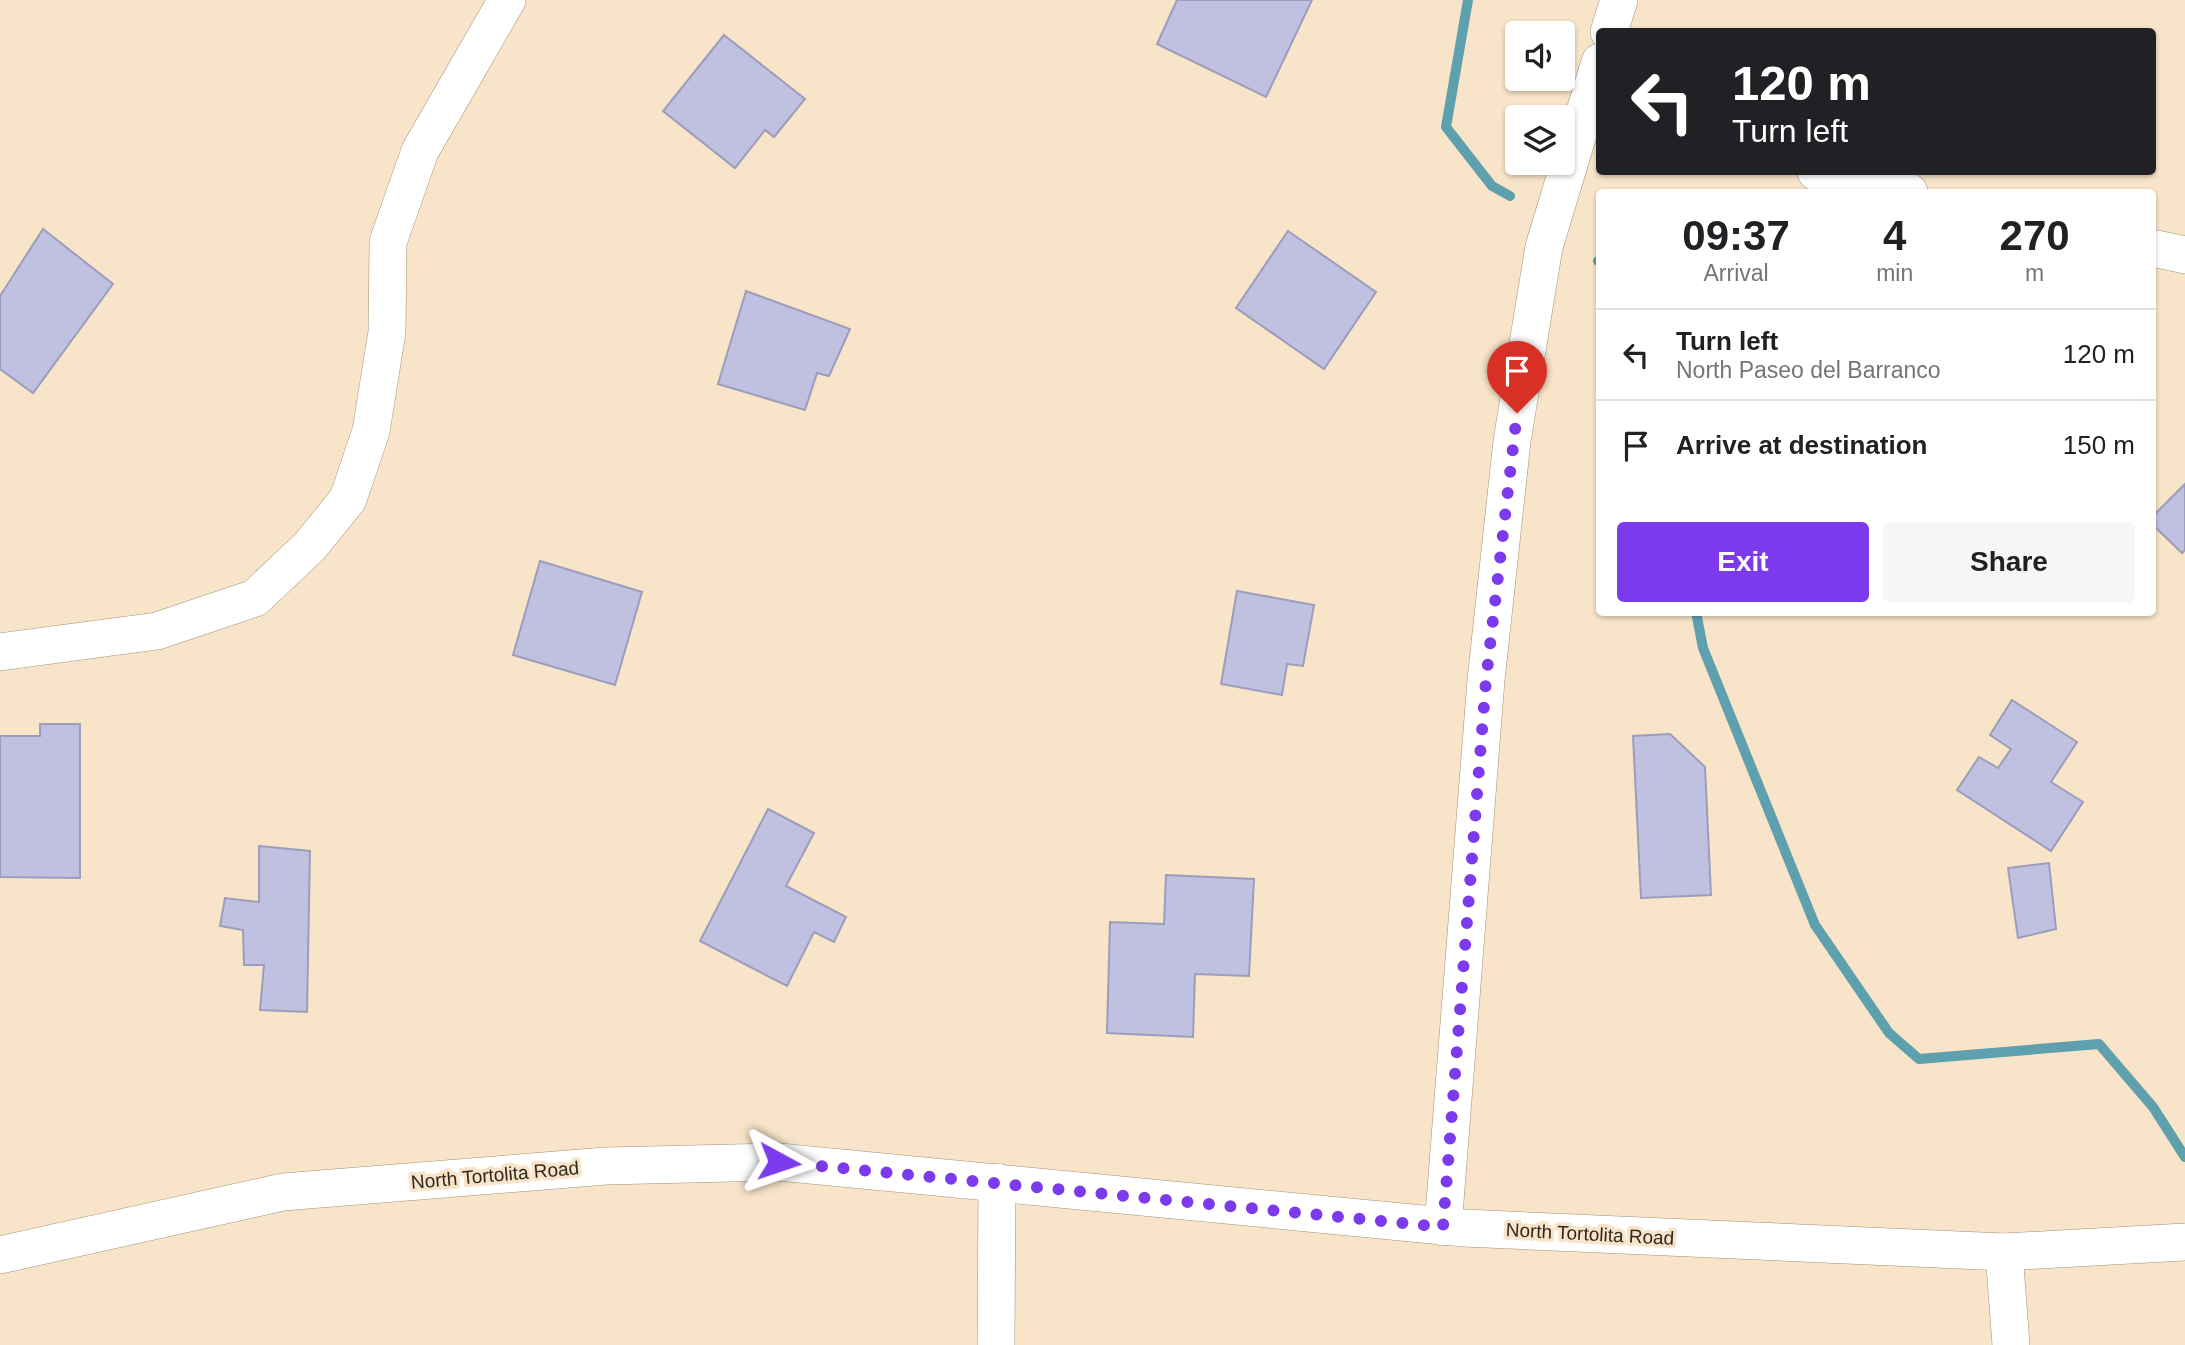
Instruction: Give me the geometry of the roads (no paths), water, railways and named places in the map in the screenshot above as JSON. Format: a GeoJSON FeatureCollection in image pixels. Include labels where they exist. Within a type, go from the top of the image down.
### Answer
{"type":"FeatureCollection","features":[{"type":"Feature","properties":{"kind":"street"},"geometry":{"type":"LineString","coordinates":[[0,652],[157,631],[255,598],[310,546],[348,499],[371,431],[387,332],[388,243],[420,151],[507,0]]}},
{"type":"Feature","properties":{"kind":"street"},"geometry":{"type":"LineString","coordinates":[[1610,28],[1619,0]]}},
{"type":"Feature","properties":{"kind":"street"},"geometry":{"type":"LineString","coordinates":[[1443,1227],[1486,680],[1512,441],[1544,247],[1590,120],[1596,85]]}},
{"type":"Feature","properties":{"kind":"street"},"geometry":{"type":"LineString","coordinates":[[1830,175],[1895,189]]}},
{"type":"Feature","properties":{"kind":"street"},"geometry":{"type":"LineString","coordinates":[[2156,249],[2185,255]]}},
{"type":"Feature","properties":{"kind":"street","name":"North Tortolita Road"},"geometry":{"type":"LineString","coordinates":[[0,1255],[283,1192],[607,1166],[779,1162],[1443,1227],[2004,1252],[2185,1242]]}},
{"type":"Feature","properties":{"kind":"street"},"geometry":{"type":"LineString","coordinates":[[996,1345],[997,1182]]}},
{"type":"Feature","properties":{"kind":"street"},"geometry":{"type":"LineString","coordinates":[[2004,1252],[2011,1345]]}},
{"type":"Feature","properties":{"kind":"waterway"},"geometry":{"type":"LineString","coordinates":[[1468,0],[1446,127],[1492,186],[1510,196]]}},
{"type":"Feature","properties":{"kind":"waterway"},"geometry":{"type":"LineString","coordinates":[[1697,616],[1703,648],[1815,925],[1889,1033],[1919,1059],[2099,1044],[2153,1107],[2185,1157]]}}]}
